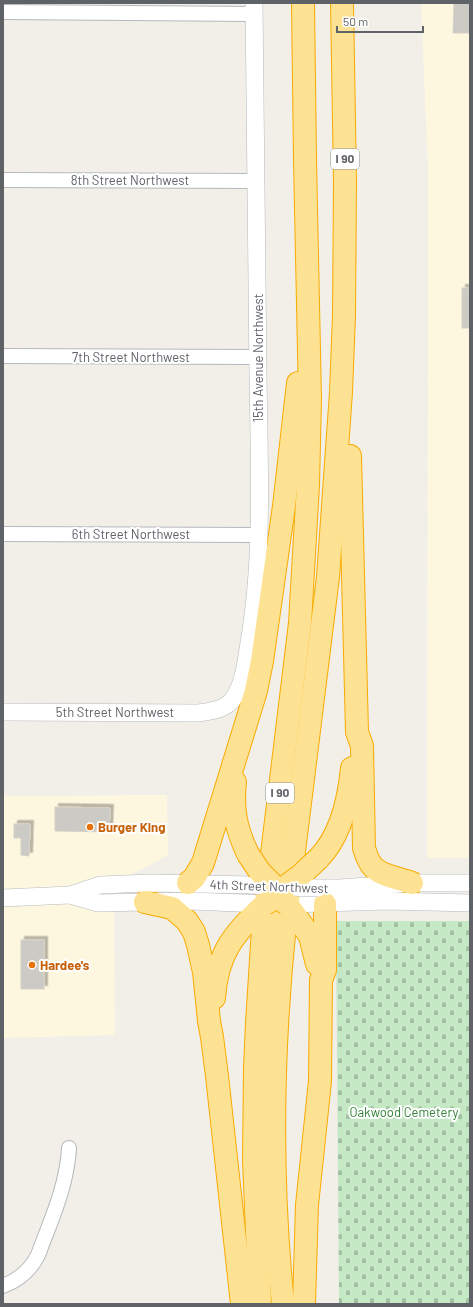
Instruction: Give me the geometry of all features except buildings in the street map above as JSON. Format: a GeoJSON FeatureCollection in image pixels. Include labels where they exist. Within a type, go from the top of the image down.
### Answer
{"type":"FeatureCollection","features":[{"type":"Feature","properties":{"kind":"highway","name":"I 90"},"geometry":{"type":"LineString","coordinates":[[260,1304],[254,1160],[255,1060],[264,928],[295,668],[304,574],[310,428],[303,3]]}},
{"type":"Feature","properties":{"kind":"highway","name":"I 90"},"geometry":{"type":"LineString","coordinates":[[283,1304],[277,1234],[274,1142],[278,1004],[285,924],[328,577],[341,392],[344,315],[345,181],[342,3]]}},
{"type":"Feature","properties":{"kind":"highway"},"geometry":{"type":"LineString","coordinates":[[188,883],[194,878],[203,863],[256,691],[267,631],[284,506],[307,282]]}},
{"type":"Feature","properties":{"kind":"highway"},"geometry":{"type":"LineString","coordinates":[[212,1037],[215,985],[217,974],[228,945],[238,930],[280,895],[318,859],[330,843],[342,817],[350,788],[357,732],[350,455],[344,315]]}},
{"type":"Feature","properties":{"kind":"highway"},"geometry":{"type":"LineString","coordinates":[[245,726],[247,742],[236,780],[234,806],[236,825],[248,854],[260,872],[280,895],[310,936],[316,954],[318,971],[321,980],[320,1081],[307,1205],[304,1304]]}},
{"type":"Feature","properties":{"kind":"highway"},"geometry":{"type":"LineString","coordinates":[[357,732],[362,746],[364,848],[368,859],[374,869],[412,883]]}},
{"type":"Feature","properties":{"kind":"highway"},"geometry":{"type":"LineString","coordinates":[[280,895],[325,970],[321,980]]}},
{"type":"Feature","properties":{"kind":"highway"},"geometry":{"type":"LineString","coordinates":[[145,902],[172,908],[187,921],[194,932],[198,945],[204,972],[212,1037],[242,1304]]}},
{"type":"Feature","properties":{"kind":"street"},"geometry":{"type":"LineString","coordinates":[[3,12],[254,8]]}},
{"type":"Feature","properties":{"kind":"street","name":"15th Avenue Northwest"},"geometry":{"type":"LineString","coordinates":[[226,706],[233,699],[240,686],[245,668],[255,604],[259,535],[257,181],[254,8]]}},
{"type":"Feature","properties":{"kind":"street","name":"8th Street Northwest"},"geometry":{"type":"LineString","coordinates":[[3,180],[257,181]]}},
{"type":"Feature","properties":{"kind":"street","name":"7th Street Northwest"},"geometry":{"type":"LineString","coordinates":[[3,356],[258,357]]}},
{"type":"Feature","properties":{"kind":"street","name":"6th Street Northwest"},"geometry":{"type":"LineString","coordinates":[[3,534],[259,535]]}},
{"type":"Feature","properties":{"kind":"street","name":"5th Street Northwest"},"geometry":{"type":"LineString","coordinates":[[3,712],[199,713],[209,712],[226,706]]}},
{"type":"Feature","properties":{"kind":"street","name":"4th Street Northwest"},"geometry":{"type":"LineString","coordinates":[[3,898],[70,895],[100,885],[150,882],[188,883],[280,895],[389,902],[470,903]]}},
{"type":"Feature","properties":{"kind":"street","name":"4th Street Northwest"},"geometry":{"type":"LineString","coordinates":[[70,895],[98,903],[192,901],[412,883],[470,883]]}},
{"type":"Feature","properties":{"kind":"street"},"geometry":{"type":"LineString","coordinates":[[3,1286],[18,1279],[27,1272],[38,1255],[64,1184],[68,1169],[70,1148]]}},
{"type":"Feature","properties":{"kind":"shaded area"},"geometry":{"type":"Polygon","coordinates":[[[421,3],[470,3],[470,858],[427,858],[428,171],[421,3]]]}},
{"type":"Feature","properties":{"kind":"shaded area"},"geometry":{"type":"Polygon","coordinates":[[[167,795],[168,855],[129,876],[114,876],[115,1035],[3,1038],[3,796],[167,795]]]}},
{"type":"Feature","properties":{"kind":"green space","name":"Oakwood Cemetery"},"geometry":{"type":"Polygon","coordinates":[[[336,921],[470,921],[470,1304],[339,1304],[336,921]]]}},
{"type":"Feature","properties":{"kind":"place","name":"Burger King"},"geometry":{"type":"Point","coordinates":[90,827]}},
{"type":"Feature","properties":{"kind":"place","name":"Hardee's"},"geometry":{"type":"Point","coordinates":[32,965]}}]}
